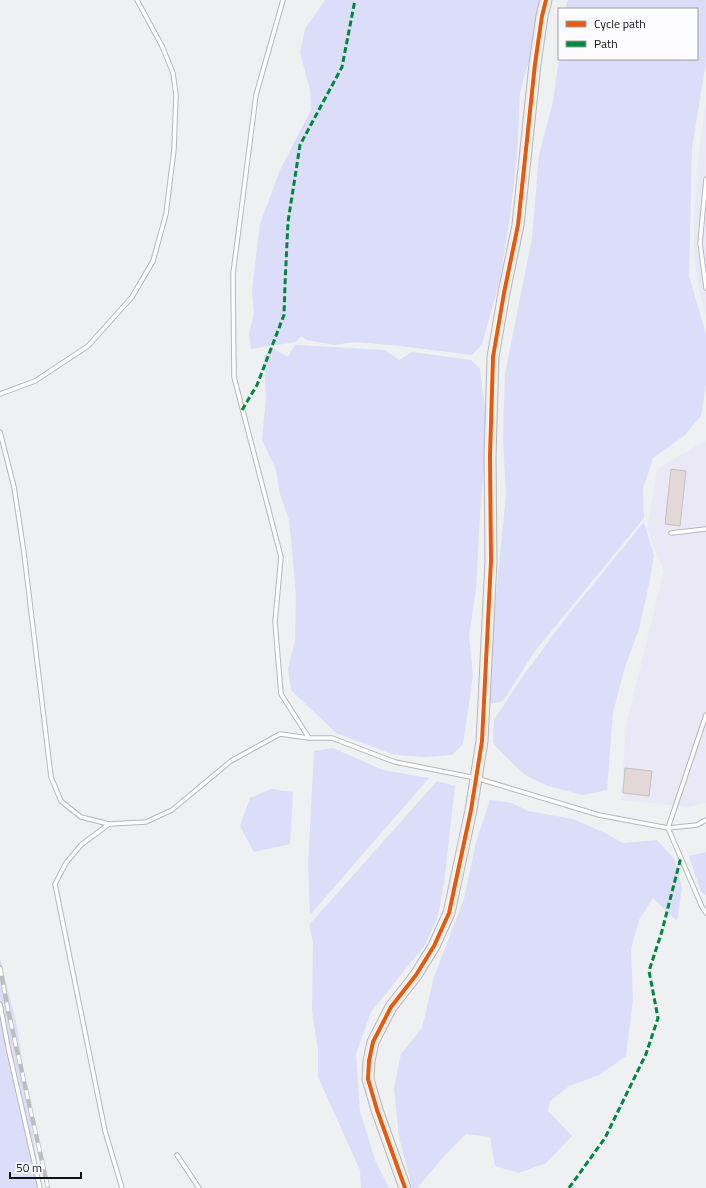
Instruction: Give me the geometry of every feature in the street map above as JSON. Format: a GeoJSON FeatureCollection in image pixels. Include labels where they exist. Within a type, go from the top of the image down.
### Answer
{"type":"FeatureCollection","features":[{"type":"Feature","properties":{"kind":"street"},"geometry":{"type":"LineString","coordinates":[[405,1188],[377,1110],[368,1079],[369,1061],[374,1042],[391,1007],[416,975],[427,958],[449,913],[471,810],[482,741],[491,561],[490,456],[493,357],[518,225],[535,64],[542,16],[546,0]]}},
{"type":"Feature","properties":{"kind":"lane"},"geometry":{"type":"LineString","coordinates":[[0,394],[35,381],[88,346],[132,297],[153,261],[166,214],[174,148],[176,95],[171,66],[137,0]]}},
{"type":"Feature","properties":{"kind":"lane"},"geometry":{"type":"LineString","coordinates":[[283,0],[256,95],[233,274],[234,377],[281,557],[275,622],[281,694],[309,738]]}},
{"type":"Feature","properties":{"kind":"lane"},"geometry":{"type":"LineString","coordinates":[[706,179],[700,243],[706,288]]}},
{"type":"Feature","properties":{"kind":"lane"},"geometry":{"type":"LineString","coordinates":[[0,432],[15,494],[25,561],[51,777],[61,802],[81,817],[109,824],[146,822],[172,810],[231,761],[280,734],[309,738],[332,738],[395,762],[476,778],[599,815],[668,828],[697,825],[706,820]]}},
{"type":"Feature","properties":{"kind":"lane"},"geometry":{"type":"LineString","coordinates":[[671,533],[706,530]]}},
{"type":"Feature","properties":{"kind":"lane"},"geometry":{"type":"LineString","coordinates":[[706,716],[668,828],[702,907],[706,913]]}},
{"type":"Feature","properties":{"kind":"lane"},"geometry":{"type":"LineString","coordinates":[[109,824],[81,845],[66,863],[55,884],[105,1131],[122,1188]]}},
{"type":"Feature","properties":{"kind":"lane"},"geometry":{"type":"LineString","coordinates":[[0,1004],[8,1047],[40,1188]]}},
{"type":"Feature","properties":{"kind":"lane"},"geometry":{"type":"LineString","coordinates":[[177,1154],[199,1188]]}},
{"type":"Feature","properties":{"kind":"shaded area"},"geometry":{"type":"Polygon","coordinates":[[[325,0],[541,0],[530,57],[520,93],[517,154],[511,210],[500,280],[482,344],[472,355],[354,342],[334,345],[307,340],[301,336],[296,342],[251,349],[249,334],[254,313],[252,290],[260,224],[280,170],[311,110],[310,90],[300,52],[305,29],[325,0]]]}},
{"type":"Feature","properties":{"kind":"shaded area"},"geometry":{"type":"Polygon","coordinates":[[[568,0],[706,0],[706,62],[692,148],[689,276],[706,334],[706,384],[701,416],[685,435],[653,458],[643,489],[644,518],[535,651],[503,701],[490,704],[488,674],[506,495],[503,439],[505,374],[532,238],[539,155],[553,102],[559,60],[698,60],[698,8],[565,8],[568,0]]]}},
{"type":"Feature","properties":{"kind":"shaded area"},"geometry":{"type":"Polygon","coordinates":[[[706,103],[706,317],[698,284],[694,256],[694,218],[700,140],[706,103]]]}},
{"type":"Feature","properties":{"kind":"shaded area"},"geometry":{"type":"Polygon","coordinates":[[[295,345],[385,350],[399,360],[412,352],[471,360],[480,369],[485,411],[486,441],[476,589],[469,636],[473,676],[463,744],[452,755],[426,757],[395,755],[336,733],[291,690],[288,669],[295,641],[296,597],[289,520],[280,494],[276,470],[262,440],[266,398],[264,356],[273,348],[288,357],[295,345]]]}},
{"type":"Feature","properties":{"kind":"shaded area"},"geometry":{"type":"Polygon","coordinates":[[[706,440],[706,803],[687,807],[621,800],[626,725],[664,571],[647,529],[657,469],[706,440]]]}},
{"type":"Feature","properties":{"kind":"shaded area"},"geometry":{"type":"Polygon","coordinates":[[[644,522],[654,556],[639,629],[624,670],[613,713],[607,790],[583,795],[548,786],[525,775],[493,743],[494,720],[523,676],[565,619],[644,522]]]}},
{"type":"Feature","properties":{"kind":"shaded area"},"geometry":{"type":"Polygon","coordinates":[[[333,748],[383,770],[429,778],[310,915],[308,865],[314,751],[333,748]]]}},
{"type":"Feature","properties":{"kind":"shaded area"},"geometry":{"type":"Polygon","coordinates":[[[437,781],[455,786],[444,883],[438,916],[425,945],[371,1012],[356,1054],[360,1111],[375,1160],[389,1188],[361,1188],[360,1170],[318,1077],[318,1050],[312,1011],[313,942],[309,925],[437,781]]]}},
{"type":"Feature","properties":{"kind":"shaded area"},"geometry":{"type":"Polygon","coordinates":[[[271,789],[293,792],[290,844],[254,852],[240,826],[250,798],[271,789]]]}},
{"type":"Feature","properties":{"kind":"shaded area"},"geometry":{"type":"Polygon","coordinates":[[[490,800],[512,803],[528,811],[573,819],[605,833],[623,843],[657,840],[675,860],[682,888],[677,921],[653,898],[639,920],[631,949],[633,1000],[626,1056],[599,1075],[569,1086],[550,1101],[548,1111],[572,1136],[546,1163],[519,1173],[495,1166],[490,1137],[466,1134],[446,1154],[417,1188],[412,1188],[399,1137],[394,1088],[401,1054],[422,1028],[434,977],[464,899],[476,842],[490,800]]]}},
{"type":"Feature","properties":{"kind":"shaded area"},"geometry":{"type":"Polygon","coordinates":[[[706,852],[706,895],[701,892],[689,856],[706,852]]]}},
{"type":"Feature","properties":{"kind":"shaded area"},"geometry":{"type":"Polygon","coordinates":[[[0,958],[17,1026],[41,1188],[0,1188],[0,958]]]}},
{"type":"Feature","properties":{"kind":"building"},"geometry":{"type":"Polygon","coordinates":[[[671,469],[686,471],[680,526],[665,524],[671,469]]]}},
{"type":"Feature","properties":{"kind":"building"},"geometry":{"type":"Polygon","coordinates":[[[625,768],[652,771],[649,796],[623,793],[625,768]]]}},
{"type":"Feature","properties":{"kind":"railway"},"geometry":{"type":"LineString","coordinates":[[0,967],[8,1010],[48,1188]]}},
{"type":"Feature","properties":{"kind":"marked path"},"geometry":{"type":"LineString","coordinates":[[242,410],[257,385],[284,315],[288,222],[300,145],[342,67],[355,0]]}},
{"type":"Feature","properties":{"kind":"marked path"},"geometry":{"type":"LineString","coordinates":[[569,1188],[605,1138],[646,1054],[658,1018],[649,971],[662,931],[681,857]]}},
{"type":"Feature","properties":{"kind":"cycle path"},"geometry":{"type":"LineString","coordinates":[[405,1188],[377,1110],[368,1079],[369,1061],[373,1042],[391,1007],[416,975],[434,946],[449,913],[471,810],[482,741],[491,561],[490,456],[493,357],[518,225],[535,64],[542,16],[546,0]]}}]}
